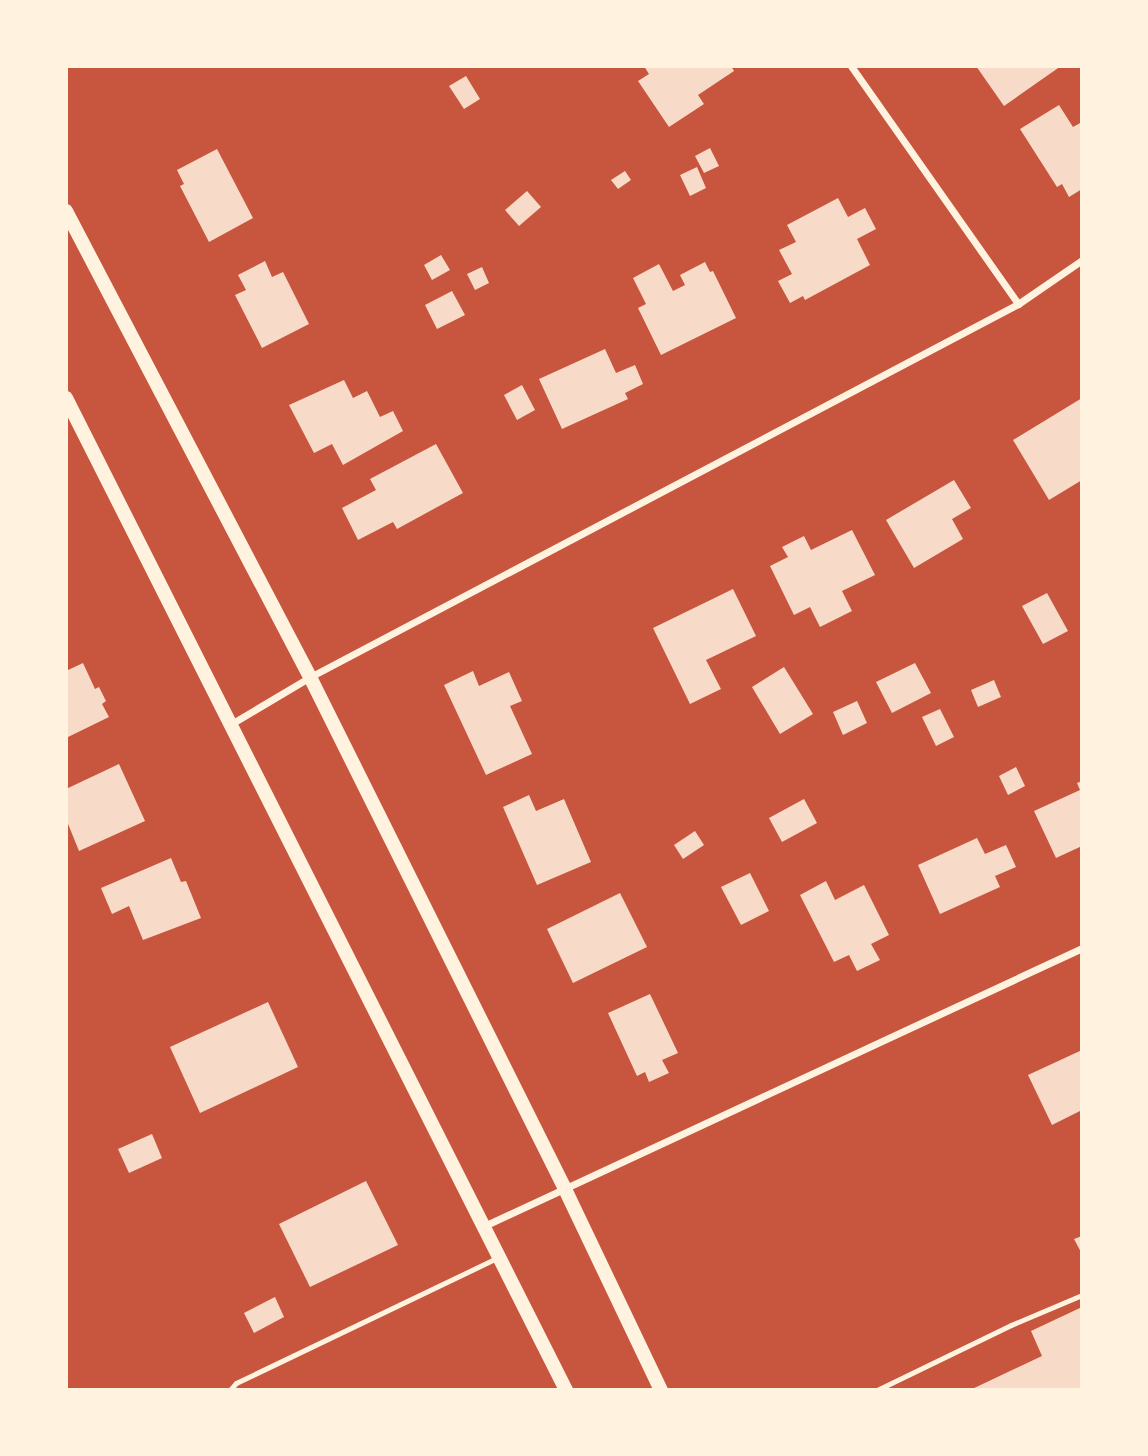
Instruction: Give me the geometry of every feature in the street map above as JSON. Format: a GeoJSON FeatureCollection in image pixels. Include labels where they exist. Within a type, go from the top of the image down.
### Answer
{"type":"FeatureCollection","features":[{"type":"Feature","properties":{"kind":"main road"},"geometry":{"type":"LineString","coordinates":[[66,211],[310,677],[564,1187],[661,1390]]}},
{"type":"Feature","properties":{"kind":"main road"},"geometry":{"type":"LineString","coordinates":[[66,398],[566,1390]]}},
{"type":"Feature","properties":{"kind":"street"},"geometry":{"type":"LineString","coordinates":[[851,66],[1018,304]]}},
{"type":"Feature","properties":{"kind":"street"},"geometry":{"type":"LineString","coordinates":[[231,724],[310,677],[1018,304],[1082,260]]}},
{"type":"Feature","properties":{"kind":"street"},"geometry":{"type":"LineString","coordinates":[[484,1227],[564,1187],[1082,948]]}},
{"type":"Feature","properties":{"kind":"lane"},"geometry":{"type":"LineString","coordinates":[[230,1390],[236,1383],[499,1256]]}},
{"type":"Feature","properties":{"kind":"lane"},"geometry":{"type":"LineString","coordinates":[[877,1390],[1011,1325],[1082,1295]]}},
{"type":"Feature","properties":{"kind":"building"},"geometry":{"type":"Polygon","coordinates":[[[644,66],[731,66],[734,71],[698,95],[704,104],[669,127],[638,81],[649,74],[644,66]]]}},
{"type":"Feature","properties":{"kind":"building"},"geometry":{"type":"Polygon","coordinates":[[[976,66],[1061,66],[1004,106],[976,66]]]}},
{"type":"Feature","properties":{"kind":"building"},"geometry":{"type":"Polygon","coordinates":[[[466,76],[480,99],[464,109],[449,86],[466,76]]]}},
{"type":"Feature","properties":{"kind":"building"},"geometry":{"type":"Polygon","coordinates":[[[1059,105],[1073,127],[1082,122],[1082,189],[1069,197],[1062,184],[1057,187],[1020,129],[1059,105]]]}},
{"type":"Feature","properties":{"kind":"building"},"geometry":{"type":"Polygon","coordinates":[[[710,148],[719,166],[704,173],[695,156],[710,148]]]}},
{"type":"Feature","properties":{"kind":"building"},"geometry":{"type":"Polygon","coordinates":[[[217,149],[253,218],[209,242],[180,186],[184,184],[177,170],[217,149]]]}},
{"type":"Feature","properties":{"kind":"building"},"geometry":{"type":"Polygon","coordinates":[[[697,167],[706,188],[690,196],[680,175],[697,167]]]}},
{"type":"Feature","properties":{"kind":"building"},"geometry":{"type":"Polygon","coordinates":[[[625,171],[631,180],[618,189],[611,180],[625,171]]]}},
{"type":"Feature","properties":{"kind":"building"},"geometry":{"type":"Polygon","coordinates":[[[527,191],[541,207],[519,226],[505,210],[527,191]]]}},
{"type":"Feature","properties":{"kind":"building"},"geometry":{"type":"Polygon","coordinates":[[[838,198],[848,217],[865,208],[876,229],[857,239],[870,265],[805,300],[803,296],[790,303],[778,281],[792,274],[779,250],[796,242],[787,225],[838,198]]]}},
{"type":"Feature","properties":{"kind":"building"},"geometry":{"type":"Polygon","coordinates":[[[441,255],[450,270],[432,280],[424,265],[441,255]]]}},
{"type":"Feature","properties":{"kind":"building"},"geometry":{"type":"Polygon","coordinates":[[[265,261],[272,277],[283,272],[309,324],[262,348],[235,295],[246,290],[238,275],[265,261]]]}},
{"type":"Feature","properties":{"kind":"building"},"geometry":{"type":"Polygon","coordinates":[[[705,262],[710,272],[713,271],[736,318],[661,355],[638,308],[646,304],[633,278],[659,264],[673,291],[685,285],[680,275],[705,262]]]}},
{"type":"Feature","properties":{"kind":"building"},"geometry":{"type":"Polygon","coordinates":[[[482,267],[489,283],[475,290],[467,274],[482,267]]]}},
{"type":"Feature","properties":{"kind":"building"},"geometry":{"type":"Polygon","coordinates":[[[452,291],[465,315],[437,329],[425,305],[452,291]]]}},
{"type":"Feature","properties":{"kind":"building"},"geometry":{"type":"Polygon","coordinates":[[[605,349],[616,373],[635,365],[643,384],[625,393],[628,399],[562,429],[539,379],[605,349]]]}},
{"type":"Feature","properties":{"kind":"building"},"geometry":{"type":"Polygon","coordinates":[[[344,380],[353,398],[367,391],[380,417],[393,411],[403,431],[343,465],[332,444],[314,453],[289,405],[344,380]]]}},
{"type":"Feature","properties":{"kind":"building"},"geometry":{"type":"Polygon","coordinates":[[[522,385],[535,410],[517,420],[504,395],[522,385]]]}},
{"type":"Feature","properties":{"kind":"building"},"geometry":{"type":"Polygon","coordinates":[[[1082,398],[1082,480],[1049,500],[1013,440],[1082,398]]]}},
{"type":"Feature","properties":{"kind":"building"},"geometry":{"type":"Polygon","coordinates":[[[436,444],[463,493],[397,529],[393,522],[358,540],[342,508],[376,490],[370,479],[436,444]]]}},
{"type":"Feature","properties":{"kind":"building"},"geometry":{"type":"Polygon","coordinates":[[[954,480],[971,508],[952,519],[963,539],[914,568],[886,520],[954,480]]]}},
{"type":"Feature","properties":{"kind":"building"},"geometry":{"type":"Polygon","coordinates":[[[852,530],[875,575],[842,591],[852,611],[820,627],[810,607],[794,615],[770,566],[788,557],[782,547],[804,536],[811,550],[852,530]]]}},
{"type":"Feature","properties":{"kind":"building"},"geometry":{"type":"Polygon","coordinates":[[[733,589],[756,636],[706,660],[721,689],[690,704],[653,628],[733,589]]]}},
{"type":"Feature","properties":{"kind":"building"},"geometry":{"type":"Polygon","coordinates":[[[1047,593],[1068,631],[1043,644],[1022,606],[1047,593]]]}},
{"type":"Feature","properties":{"kind":"building"},"geometry":{"type":"Polygon","coordinates":[[[83,663],[95,689],[99,687],[106,701],[102,704],[109,717],[66,738],[66,671],[83,663]]]}},
{"type":"Feature","properties":{"kind":"building"},"geometry":{"type":"Polygon","coordinates":[[[915,663],[931,693],[892,713],[876,682],[915,663]]]}},
{"type":"Feature","properties":{"kind":"building"},"geometry":{"type":"Polygon","coordinates":[[[784,667],[813,714],[780,734],[752,687],[784,667]]]}},
{"type":"Feature","properties":{"kind":"building"},"geometry":{"type":"Polygon","coordinates":[[[473,671],[479,686],[509,672],[522,701],[510,706],[532,754],[486,775],[444,685],[473,671]]]}},
{"type":"Feature","properties":{"kind":"building"},"geometry":{"type":"Polygon","coordinates":[[[994,680],[1001,697],[978,707],[971,690],[994,680]]]}},
{"type":"Feature","properties":{"kind":"building"},"geometry":{"type":"Polygon","coordinates":[[[857,701],[867,723],[843,735],[833,712],[857,701]]]}},
{"type":"Feature","properties":{"kind":"building"},"geometry":{"type":"Polygon","coordinates":[[[940,709],[954,737],[936,746],[922,717],[940,709]]]}},
{"type":"Feature","properties":{"kind":"building"},"geometry":{"type":"Polygon","coordinates":[[[119,764],[145,821],[79,851],[66,819],[66,789],[119,764]]]}},
{"type":"Feature","properties":{"kind":"building"},"geometry":{"type":"Polygon","coordinates":[[[1016,767],[1025,786],[1008,795],[999,776],[1016,767]]]}},
{"type":"Feature","properties":{"kind":"building"},"geometry":{"type":"Polygon","coordinates":[[[1082,781],[1082,846],[1056,858],[1034,811],[1080,790],[1077,783],[1082,781]]]}},
{"type":"Feature","properties":{"kind":"building"},"geometry":{"type":"Polygon","coordinates":[[[529,795],[536,811],[564,799],[591,862],[537,885],[503,807],[529,795]]]}},
{"type":"Feature","properties":{"kind":"building"},"geometry":{"type":"Polygon","coordinates":[[[804,799],[817,823],[782,842],[769,818],[804,799]]]}},
{"type":"Feature","properties":{"kind":"building"},"geometry":{"type":"Polygon","coordinates":[[[695,831],[704,845],[683,859],[674,845],[695,831]]]}},
{"type":"Feature","properties":{"kind":"building"},"geometry":{"type":"Polygon","coordinates":[[[977,838],[985,854],[1006,845],[1016,867],[995,876],[1000,887],[940,914],[918,865],[977,838]]]}},
{"type":"Feature","properties":{"kind":"building"},"geometry":{"type":"Polygon","coordinates":[[[171,858],[181,882],[186,881],[201,918],[143,940],[129,906],[112,914],[101,888],[171,858]]]}},
{"type":"Feature","properties":{"kind":"building"},"geometry":{"type":"Polygon","coordinates":[[[750,873],[769,911],[741,925],[721,887],[750,873]]]}},
{"type":"Feature","properties":{"kind":"building"},"geometry":{"type":"Polygon","coordinates":[[[826,881],[835,900],[864,885],[889,935],[871,944],[880,960],[857,971],[849,955],[834,962],[800,895],[826,881]]]}},
{"type":"Feature","properties":{"kind":"building"},"geometry":{"type":"Polygon","coordinates":[[[620,893],[647,947],[573,983],[547,929],[620,893]]]}},
{"type":"Feature","properties":{"kind":"building"},"geometry":{"type":"Polygon","coordinates":[[[650,994],[678,1053],[662,1060],[669,1073],[649,1082],[645,1072],[637,1076],[608,1013],[650,994]]]}},
{"type":"Feature","properties":{"kind":"building"},"geometry":{"type":"Polygon","coordinates":[[[268,1002],[298,1067],[200,1113],[170,1047],[268,1002]]]}},
{"type":"Feature","properties":{"kind":"building"},"geometry":{"type":"Polygon","coordinates":[[[1082,1050],[1082,1110],[1052,1125],[1028,1075],[1082,1050]]]}},
{"type":"Feature","properties":{"kind":"building"},"geometry":{"type":"Polygon","coordinates":[[[152,1134],[162,1158],[129,1173],[118,1149],[152,1134]]]}},
{"type":"Feature","properties":{"kind":"building"},"geometry":{"type":"Polygon","coordinates":[[[366,1181],[398,1245],[310,1287],[279,1224],[366,1181]]]}},
{"type":"Feature","properties":{"kind":"building"},"geometry":{"type":"Polygon","coordinates":[[[1082,1236],[1082,1254],[1074,1239],[1082,1236]]]}},
{"type":"Feature","properties":{"kind":"building"},"geometry":{"type":"Polygon","coordinates":[[[275,1297],[284,1317],[254,1333],[244,1313],[275,1297]]]}},
{"type":"Feature","properties":{"kind":"building"},"geometry":{"type":"Polygon","coordinates":[[[1082,1307],[1082,1390],[970,1390],[1042,1356],[1031,1331],[1082,1307]]]}}]}
